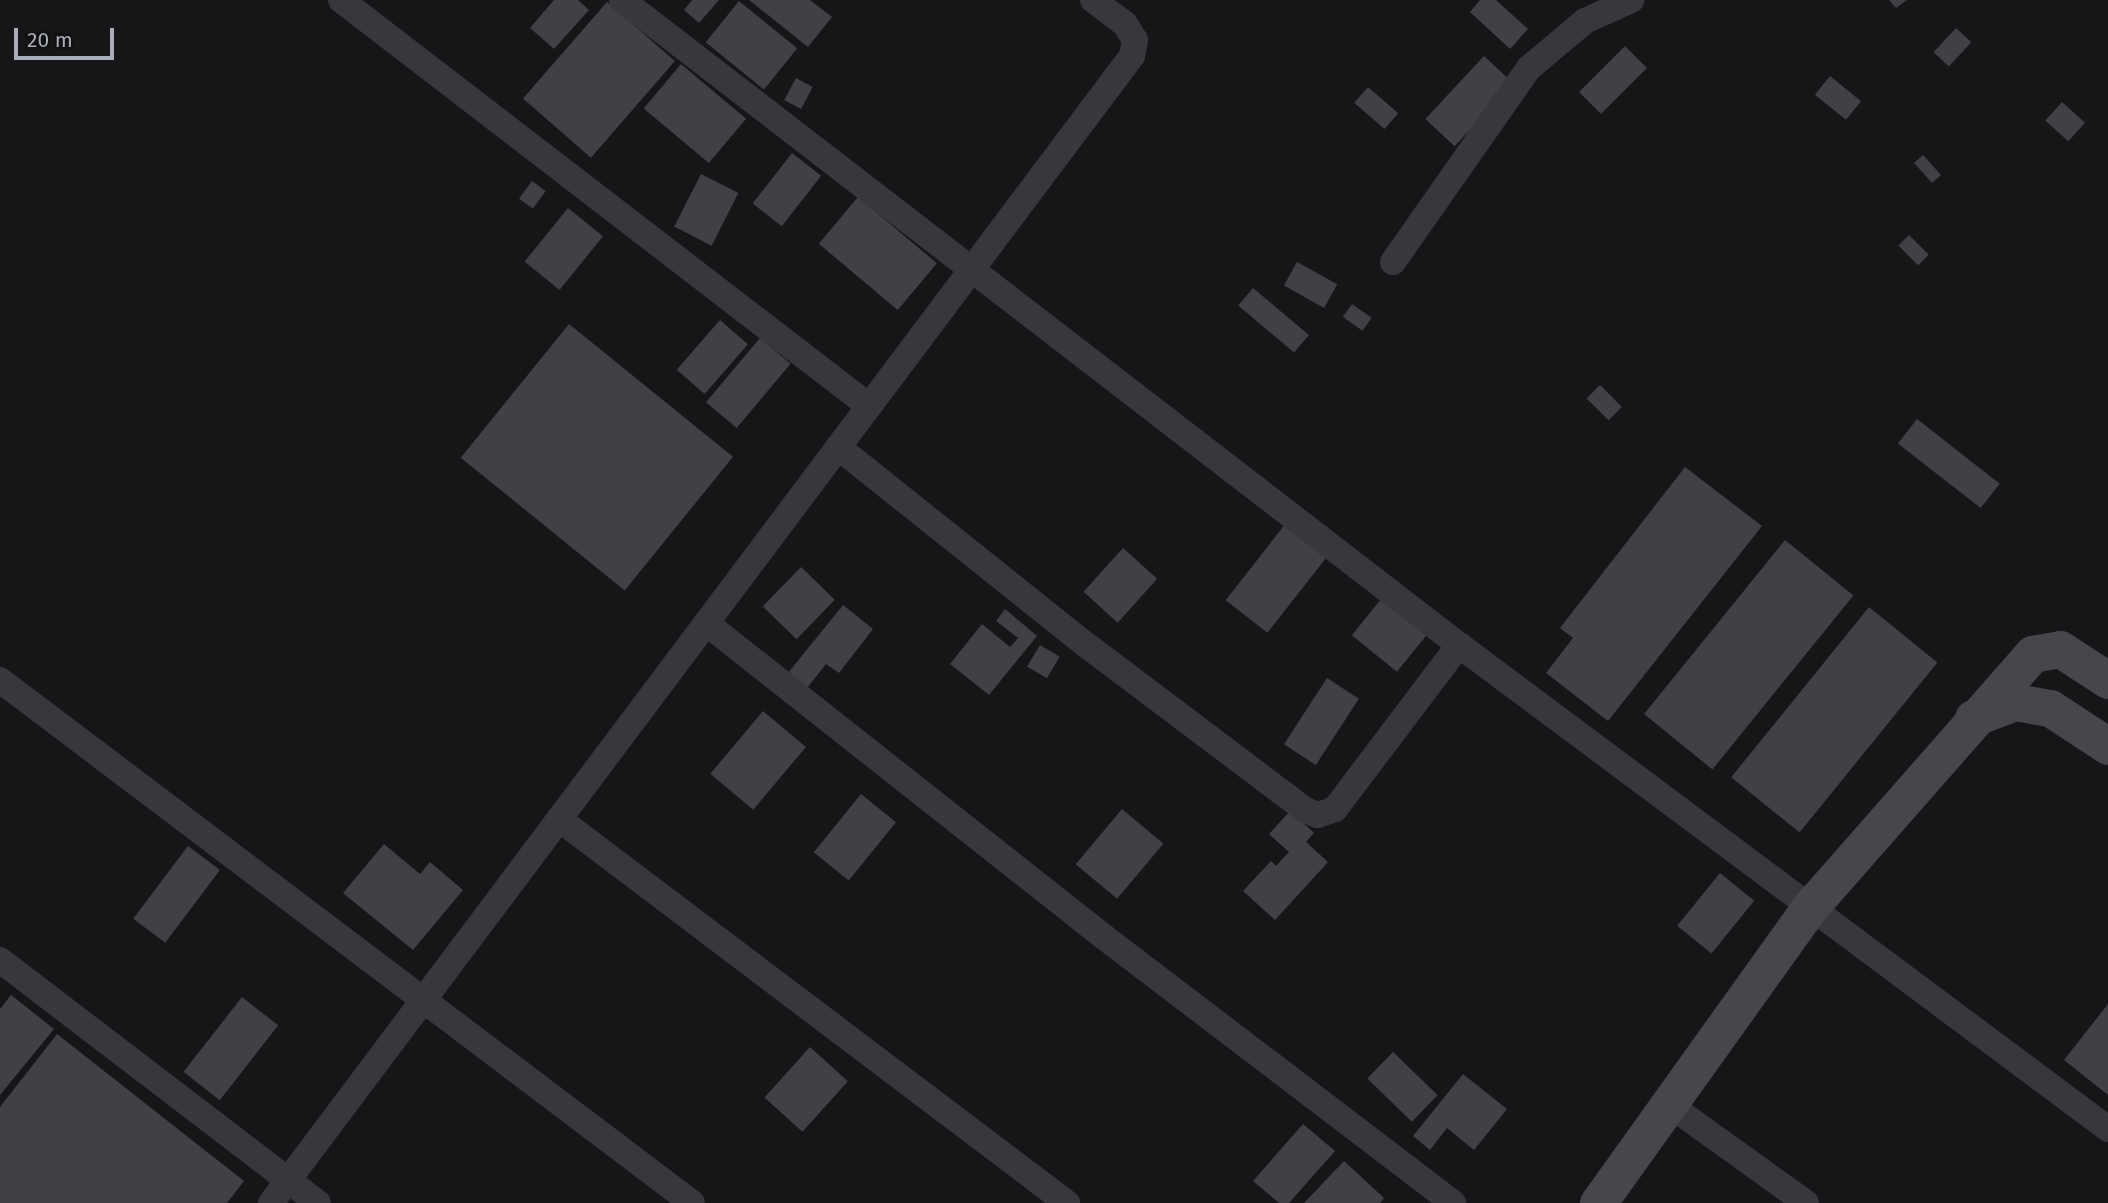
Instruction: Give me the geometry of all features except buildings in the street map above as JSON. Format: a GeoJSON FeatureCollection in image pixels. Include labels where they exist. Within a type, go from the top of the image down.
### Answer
{"type":"FeatureCollection","features":[{"type":"Feature","properties":{"kind":"street"},"geometry":{"type":"LineString","coordinates":[[341,0],[869,406]]}},
{"type":"Feature","properties":{"kind":"street"},"geometry":{"type":"LineString","coordinates":[[622,0],[1459,645],[2108,1129]]}},
{"type":"Feature","properties":{"kind":"street"},"geometry":{"type":"LineString","coordinates":[[271,1203],[1132,56],[1135,40],[1125,24],[1093,0]]}},
{"type":"Feature","properties":{"kind":"street"},"geometry":{"type":"LineString","coordinates":[[1393,262],[1529,68],[1585,21],[1631,0]]}},
{"type":"Feature","properties":{"kind":"street"},"geometry":{"type":"LineString","coordinates":[[838,447],[1085,643],[1305,810],[1318,815],[1335,809],[1459,645]]}},
{"type":"Feature","properties":{"kind":"street"},"geometry":{"type":"LineString","coordinates":[[706,623],[1136,962],[1453,1203]]}},
{"type":"Feature","properties":{"kind":"street"},"geometry":{"type":"LineString","coordinates":[[1598,1203],[1667,1103],[1811,906],[1972,719],[2032,654],[2060,649],[2108,680]]}},
{"type":"Feature","properties":{"kind":"street"},"geometry":{"type":"LineString","coordinates":[[0,680],[692,1203]]}},
{"type":"Feature","properties":{"kind":"street"},"geometry":{"type":"LineString","coordinates":[[1972,719],[2015,702],[2050,708],[2108,746]]}},
{"type":"Feature","properties":{"kind":"street"},"geometry":{"type":"LineString","coordinates":[[559,819],[1067,1203]]}},
{"type":"Feature","properties":{"kind":"street"},"geometry":{"type":"LineString","coordinates":[[0,960],[318,1203]]}},
{"type":"Feature","properties":{"kind":"street"},"geometry":{"type":"LineString","coordinates":[[1667,1103],[1806,1203]]}}]}
